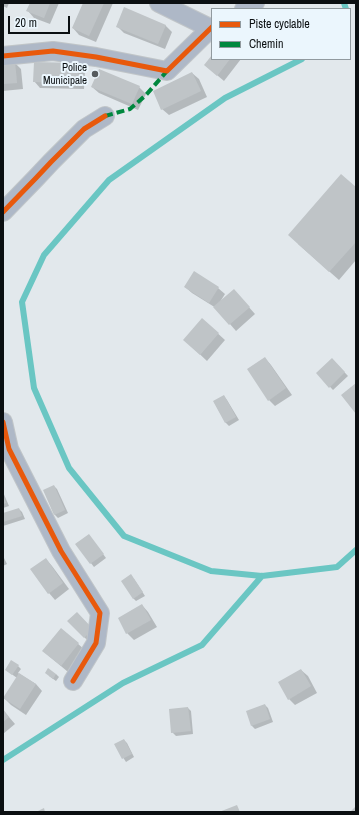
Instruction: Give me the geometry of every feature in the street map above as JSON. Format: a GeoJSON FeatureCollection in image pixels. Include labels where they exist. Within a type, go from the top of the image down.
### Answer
{"type":"FeatureCollection","features":[{"type":"Feature","properties":{"kind":"street"},"geometry":{"type":"LineString","coordinates":[[3,56],[54,51],[96,56],[167,71],[211,28],[158,3]]}},
{"type":"Feature","properties":{"kind":"street"},"geometry":{"type":"LineString","coordinates":[[246,8],[255,3]]}},
{"type":"Feature","properties":{"kind":"street"},"geometry":{"type":"LineString","coordinates":[[3,212],[50,162],[84,129],[105,116]]}},
{"type":"Feature","properties":{"kind":"street"},"geometry":{"type":"LineString","coordinates":[[3,422],[13,456],[61,551],[100,613],[96,643],[72,681]]}},
{"type":"Feature","properties":{"kind":"building"},"geometry":{"type":"Polygon","coordinates":[[[30,3],[50,3],[44,18],[26,11],[30,3]]]}},
{"type":"Feature","properties":{"kind":"building"},"geometry":{"type":"Polygon","coordinates":[[[83,3],[104,3],[89,36],[72,28],[83,3]]]}},
{"type":"Feature","properties":{"kind":"building"},"geometry":{"type":"Polygon","coordinates":[[[124,7],[166,25],[158,44],[116,27],[124,7]]]}},
{"type":"Feature","properties":{"kind":"building"},"geometry":{"type":"Polygon","coordinates":[[[211,56],[211,60],[229,60],[217,76],[204,65],[211,56]]]}},
{"type":"Feature","properties":{"kind":"building"},"geometry":{"type":"Polygon","coordinates":[[[15,62],[17,83],[3,84],[3,63],[15,62]]]}},
{"type":"Feature","properties":{"kind":"building"},"geometry":{"type":"Polygon","coordinates":[[[34,62],[79,63],[78,83],[33,82],[34,62]]]}},
{"type":"Feature","properties":{"kind":"building"},"geometry":{"type":"Polygon","coordinates":[[[99,69],[140,86],[132,104],[91,87],[99,69]]]}},
{"type":"Feature","properties":{"kind":"building"},"geometry":{"type":"Polygon","coordinates":[[[192,72],[201,91],[161,110],[153,91],[192,72]]]}},
{"type":"Feature","properties":{"kind":"building"},"geometry":{"type":"Polygon","coordinates":[[[341,174],[356,187],[356,242],[329,272],[288,235],[341,174]]]}},
{"type":"Feature","properties":{"kind":"building"},"geometry":{"type":"Polygon","coordinates":[[[194,271],[219,287],[209,303],[184,287],[194,271]]]}},
{"type":"Feature","properties":{"kind":"building"},"geometry":{"type":"Polygon","coordinates":[[[234,289],[250,307],[229,325],[213,307],[234,289]]]}},
{"type":"Feature","properties":{"kind":"building"},"geometry":{"type":"Polygon","coordinates":[[[202,318],[219,333],[200,355],[183,340],[202,318]]]}},
{"type":"Feature","properties":{"kind":"building"},"geometry":{"type":"Polygon","coordinates":[[[265,357],[286,388],[268,401],[247,369],[265,357]]]}},
{"type":"Feature","properties":{"kind":"building"},"geometry":{"type":"Polygon","coordinates":[[[332,358],[345,372],[329,388],[316,373],[332,358]]]}},
{"type":"Feature","properties":{"kind":"building"},"geometry":{"type":"Polygon","coordinates":[[[356,383],[356,414],[341,395],[356,383]]]}},
{"type":"Feature","properties":{"kind":"building"},"geometry":{"type":"Polygon","coordinates":[[[224,395],[236,417],[225,423],[213,401],[224,395]]]}},
{"type":"Feature","properties":{"kind":"building"},"geometry":{"type":"Polygon","coordinates":[[[54,485],[65,510],[54,515],[43,490],[54,485]]]}},
{"type":"Feature","properties":{"kind":"building"},"geometry":{"type":"Polygon","coordinates":[[[3,495],[6,503],[3,504],[3,495]]]}},
{"type":"Feature","properties":{"kind":"building"},"geometry":{"type":"Polygon","coordinates":[[[19,508],[22,516],[3,522],[3,513],[19,508]]]}},
{"type":"Feature","properties":{"kind":"building"},"geometry":{"type":"Polygon","coordinates":[[[89,534],[104,554],[90,564],[75,544],[89,534]]]}},
{"type":"Feature","properties":{"kind":"building"},"geometry":{"type":"Polygon","coordinates":[[[46,558],[63,583],[48,594],[30,569],[46,558]]]}},
{"type":"Feature","properties":{"kind":"building"},"geometry":{"type":"Polygon","coordinates":[[[131,574],[143,592],[133,599],[121,581],[131,574]]]}},
{"type":"Feature","properties":{"kind":"building"},"geometry":{"type":"Polygon","coordinates":[[[142,604],[151,620],[126,634],[118,618],[142,604]]]}},
{"type":"Feature","properties":{"kind":"building"},"geometry":{"type":"Polygon","coordinates":[[[77,612],[93,629],[84,638],[67,621],[77,612]]]}},
{"type":"Feature","properties":{"kind":"building"},"geometry":{"type":"Polygon","coordinates":[[[61,628],[79,643],[61,666],[42,651],[61,628]]]}},
{"type":"Feature","properties":{"kind":"building"},"geometry":{"type":"Polygon","coordinates":[[[11,660],[19,665],[12,675],[5,670],[11,660]]]}},
{"type":"Feature","properties":{"kind":"building"},"geometry":{"type":"Polygon","coordinates":[[[48,668],[56,674],[53,679],[45,673],[48,668]]]}},
{"type":"Feature","properties":{"kind":"building"},"geometry":{"type":"Polygon","coordinates":[[[301,669],[311,686],[288,700],[278,682],[301,669]]]}},
{"type":"Feature","properties":{"kind":"building"},"geometry":{"type":"Polygon","coordinates":[[[19,673],[36,684],[20,709],[3,698],[19,673]]]}},
{"type":"Feature","properties":{"kind":"building"},"geometry":{"type":"Polygon","coordinates":[[[265,704],[270,719],[251,726],[246,711],[265,704]]]}},
{"type":"Feature","properties":{"kind":"building"},"geometry":{"type":"Polygon","coordinates":[[[188,707],[191,731],[171,733],[169,709],[188,707]]]}},
{"type":"Feature","properties":{"kind":"building"},"geometry":{"type":"Polygon","coordinates":[[[3,709],[9,717],[3,722],[3,709]]]}},
{"type":"Feature","properties":{"kind":"building"},"geometry":{"type":"Polygon","coordinates":[[[124,739],[132,754],[122,759],[114,744],[124,739]]]}},
{"type":"Feature","properties":{"kind":"building"},"geometry":{"type":"Polygon","coordinates":[[[237,805],[240,812],[219,812],[237,805]]]}},
{"type":"Feature","properties":{"kind":"building"},"geometry":{"type":"Polygon","coordinates":[[[356,806],[356,812],[350,812],[356,806]]]}},
{"type":"Feature","properties":{"kind":"building"},"geometry":{"type":"Polygon","coordinates":[[[44,808],[45,812],[36,812],[44,808]]]}},
{"type":"Feature","properties":{"kind":"waterway"},"geometry":{"type":"LineString","coordinates":[[344,3],[346,8]]}},
{"type":"Feature","properties":{"kind":"waterway"},"geometry":{"type":"LineString","coordinates":[[300,60],[225,98],[109,180],[44,255],[22,302],[34,388],[69,468],[124,536],[211,571],[262,576],[337,567],[356,550]]}},
{"type":"Feature","properties":{"kind":"waterway"},"geometry":{"type":"LineString","coordinates":[[3,760],[123,683],[202,645],[262,576]]}},
{"type":"Feature","properties":{"kind":"marked path"},"geometry":{"type":"LineString","coordinates":[[105,116],[130,109],[146,95],[167,71]]}},
{"type":"Feature","properties":{"kind":"cycle path"},"geometry":{"type":"LineString","coordinates":[[3,56],[53,51],[96,57],[167,71],[211,28]]}},
{"type":"Feature","properties":{"kind":"cycle path"},"geometry":{"type":"LineString","coordinates":[[3,212],[84,129],[105,116]]}},
{"type":"Feature","properties":{"kind":"cycle path"},"geometry":{"type":"LineString","coordinates":[[3,422],[9,449],[61,551],[100,613],[96,643],[73,681]]}},
{"type":"Feature","properties":{"kind":"place","name":"Police Municipale"},"geometry":{"type":"Point","coordinates":[95,74]}}]}
